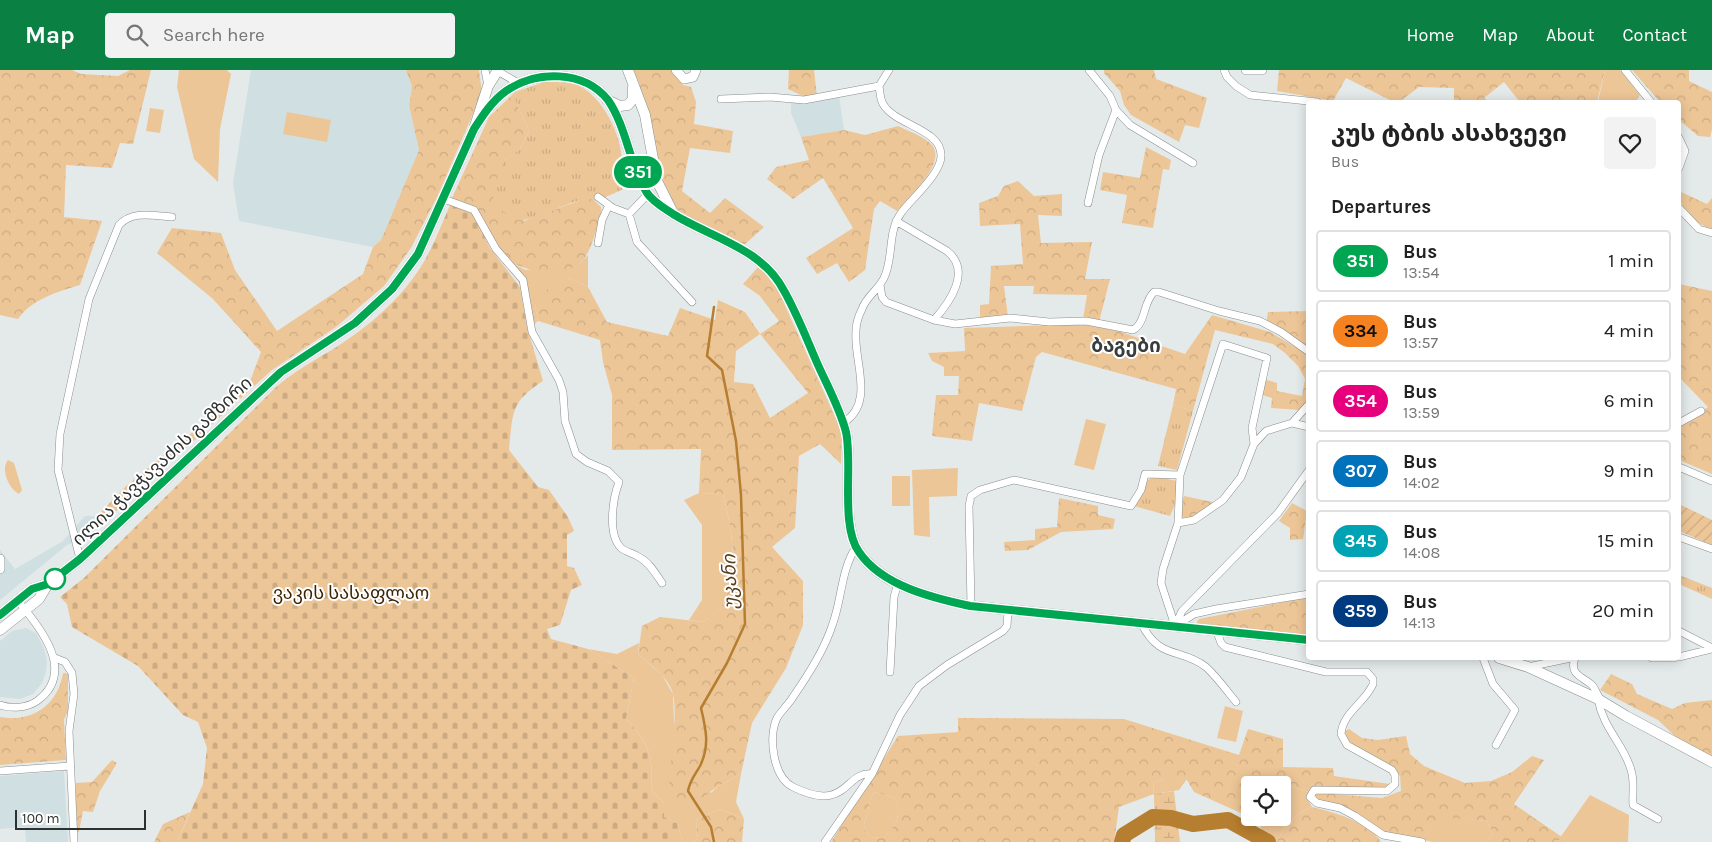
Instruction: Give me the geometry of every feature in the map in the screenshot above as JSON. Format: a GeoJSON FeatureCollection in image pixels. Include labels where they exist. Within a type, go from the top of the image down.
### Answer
{"type":"FeatureCollection","features":[{"type":"Feature","properties":{"kind":"main road"},"geometry":{"type":"LineString","coordinates":[[474,129],[488,86],[497,70]]}},
{"type":"Feature","properties":{"kind":"main road"},"geometry":{"type":"LineString","coordinates":[[628,70],[645,115],[657,182],[667,203],[676,216]]}},
{"type":"Feature","properties":{"kind":"main road"},"geometry":{"type":"LineString","coordinates":[[474,129],[491,105],[518,83],[540,75],[560,72],[588,82],[607,100],[625,134],[648,194],[676,216],[749,254],[771,271],[783,289],[798,319],[843,423],[848,460],[851,530],[856,548],[869,564],[887,578],[945,600],[970,606],[1306,640]]}},
{"type":"Feature","properties":{"kind":"main road"},"geometry":{"type":"LineString","coordinates":[[607,100],[620,106],[628,106],[633,99],[633,83]]}},
{"type":"Feature","properties":{"kind":"main road","name":"ილია ჭავჭავაძის გამზირი"},"geometry":{"type":"LineString","coordinates":[[0,616],[32,589],[48,584],[80,559],[281,372],[355,323],[384,299],[404,276],[418,254],[474,129]]}},
{"type":"Feature","properties":{"kind":"main road","name":"ილია ჭავჭავაძის გამზირი"},"geometry":{"type":"LineString","coordinates":[[0,630],[39,599],[48,584]]}},
{"type":"Feature","properties":{"kind":"main road"},"geometry":{"type":"LineString","coordinates":[[1505,660],[1528,667],[1600,700],[1712,762]]}},
{"type":"Feature","properties":{"kind":"street"},"geometry":{"type":"LineString","coordinates":[[485,70],[488,86]]}},
{"type":"Feature","properties":{"kind":"street"},"geometry":{"type":"LineString","coordinates":[[497,70],[518,83]]}},
{"type":"Feature","properties":{"kind":"street"},"geometry":{"type":"LineString","coordinates":[[676,70],[684,79],[690,79],[696,70]]}},
{"type":"Feature","properties":{"kind":"street"},"geometry":{"type":"LineString","coordinates":[[843,423],[856,411],[860,390],[862,373],[856,337],[857,324],[865,302],[880,285],[887,270],[891,236],[896,222],[938,167],[941,155],[934,139],[895,116],[883,104],[879,86],[888,70]]}},
{"type":"Feature","properties":{"kind":"street"},"geometry":{"type":"LineString","coordinates":[[1089,70],[1110,96],[1116,110],[1130,125],[1193,163]]}},
{"type":"Feature","properties":{"kind":"street"},"geometry":{"type":"LineString","coordinates":[[1224,70],[1227,77],[1236,86],[1250,95],[1306,101]]}},
{"type":"Feature","properties":{"kind":"street"},"geometry":{"type":"LineString","coordinates":[[1246,70],[1262,70]]}},
{"type":"Feature","properties":{"kind":"street"},"geometry":{"type":"LineString","coordinates":[[1625,70],[1649,100]]}},
{"type":"Feature","properties":{"kind":"street"},"geometry":{"type":"LineString","coordinates":[[721,99],[770,98],[804,100],[879,86]]}},
{"type":"Feature","properties":{"kind":"street"},"geometry":{"type":"LineString","coordinates":[[1088,204],[1099,155],[1116,110]]}},
{"type":"Feature","properties":{"kind":"street"},"geometry":{"type":"LineString","coordinates":[[1681,142],[1685,151],[1681,162]]}},
{"type":"Feature","properties":{"kind":"street"},"geometry":{"type":"LineString","coordinates":[[629,214],[648,194]]}},
{"type":"Feature","properties":{"kind":"street"},"geometry":{"type":"LineString","coordinates":[[598,197],[609,205],[629,214],[637,242],[692,302]]}},
{"type":"Feature","properties":{"kind":"street"},"geometry":{"type":"LineString","coordinates":[[444,198],[474,210],[496,249],[523,280],[532,332],[561,386],[565,422],[576,454],[587,462],[608,471],[619,482],[614,512],[615,537],[620,547],[640,557],[662,583]]}},
{"type":"Feature","properties":{"kind":"street"},"geometry":{"type":"LineString","coordinates":[[598,243],[602,220],[609,205]]}},
{"type":"Feature","properties":{"kind":"street"},"geometry":{"type":"LineString","coordinates":[[1681,210],[1699,229],[1712,233]]}},
{"type":"Feature","properties":{"kind":"street"},"geometry":{"type":"LineString","coordinates":[[80,559],[58,470],[60,434],[89,299],[119,225],[125,218],[135,215],[172,217]]}},
{"type":"Feature","properties":{"kind":"street"},"geometry":{"type":"LineString","coordinates":[[896,222],[947,251],[957,264],[955,293],[934,320]]}},
{"type":"Feature","properties":{"kind":"street"},"geometry":{"type":"LineString","coordinates":[[880,285],[882,297],[886,302],[934,320],[955,324],[1010,318],[1049,322],[1086,321],[1121,330],[1137,328],[1149,296],[1154,292],[1159,292],[1219,312],[1260,321],[1282,332],[1306,350]]}},
{"type":"Feature","properties":{"kind":"street"},"geometry":{"type":"LineString","coordinates":[[1174,626],[1161,583],[1168,549],[1178,523],[1181,492],[1180,475],[1223,344],[1267,358],[1252,428],[1254,444]]}},
{"type":"Feature","properties":{"kind":"street"},"geometry":{"type":"LineString","coordinates":[[1292,424],[1306,408]]}},
{"type":"Feature","properties":{"kind":"street"},"geometry":{"type":"LineString","coordinates":[[1681,422],[1701,411]]}},
{"type":"Feature","properties":{"kind":"street"},"geometry":{"type":"LineString","coordinates":[[1178,523],[1201,516],[1230,493],[1241,477],[1254,444],[1266,431],[1292,424],[1306,427]]}},
{"type":"Feature","properties":{"kind":"street"},"geometry":{"type":"LineString","coordinates":[[1681,468],[1712,481]]}},
{"type":"Feature","properties":{"kind":"street"},"geometry":{"type":"LineString","coordinates":[[970,606],[970,506],[971,496],[980,490],[1014,480],[1131,506],[1141,490],[1145,474],[1180,475]]}},
{"type":"Feature","properties":{"kind":"street"},"geometry":{"type":"LineString","coordinates":[[1174,626],[1182,610],[1278,513],[1306,474]]}},
{"type":"Feature","properties":{"kind":"street"},"geometry":{"type":"LineString","coordinates":[[1681,538],[1712,549]]}},
{"type":"Feature","properties":{"kind":"street"},"geometry":{"type":"LineString","coordinates":[[856,548],[848,559],[834,623],[821,650],[795,694],[778,717],[774,743],[779,770],[785,781],[793,787],[819,796],[839,794],[860,775],[872,774]]}},
{"type":"Feature","properties":{"kind":"street"},"geometry":{"type":"LineString","coordinates":[[0,559],[0,569]]}},
{"type":"Feature","properties":{"kind":"street"},"geometry":{"type":"LineString","coordinates":[[890,672],[894,596],[898,582]]}},
{"type":"Feature","properties":{"kind":"street"},"geometry":{"type":"LineString","coordinates":[[1174,626],[1194,614],[1306,594]]}},
{"type":"Feature","properties":{"kind":"street"},"geometry":{"type":"LineString","coordinates":[[0,705],[18,708],[32,704],[43,697],[52,685],[55,673],[55,658],[38,626],[18,601]]}},
{"type":"Feature","properties":{"kind":"street"},"geometry":{"type":"LineString","coordinates":[[825,842],[872,774],[900,715],[919,686],[947,665],[1003,631],[1006,626],[1008,611]]}},
{"type":"Feature","properties":{"kind":"street"},"geometry":{"type":"LineString","coordinates":[[1141,623],[1156,644],[1164,650],[1205,667],[1236,702]]}},
{"type":"Feature","properties":{"kind":"street"},"geometry":{"type":"LineString","coordinates":[[1217,632],[1221,643],[1225,647],[1326,672],[1367,672],[1371,675],[1374,684],[1345,718],[1340,734],[1348,745],[1392,770],[1395,775],[1395,784],[1387,791],[1314,790],[1310,797],[1317,803],[1340,808],[1383,834],[1422,842]]}},
{"type":"Feature","properties":{"kind":"street"},"geometry":{"type":"LineString","coordinates":[[1681,632],[1712,649]]}},
{"type":"Feature","properties":{"kind":"street"},"geometry":{"type":"LineString","coordinates":[[1681,657],[1712,649]]}},
{"type":"Feature","properties":{"kind":"street"},"geometry":{"type":"LineString","coordinates":[[55,658],[65,662],[72,673],[74,694],[70,731],[70,766],[74,842]]}},
{"type":"Feature","properties":{"kind":"street"},"geometry":{"type":"LineString","coordinates":[[1484,660],[1493,684],[1515,710],[1496,745]]}},
{"type":"Feature","properties":{"kind":"street"},"geometry":{"type":"LineString","coordinates":[[1528,667],[1561,660]]}},
{"type":"Feature","properties":{"kind":"street"},"geometry":{"type":"LineString","coordinates":[[1575,660],[1574,673],[1594,686],[1600,700],[1603,721],[1631,768],[1634,784],[1633,805],[1658,819]]}},
{"type":"Feature","properties":{"kind":"street"},"geometry":{"type":"LineString","coordinates":[[0,771],[70,766]]}},
{"type":"Feature","properties":{"kind":"shaded area"},"geometry":{"type":"Polygon","coordinates":[[[251,70],[406,70],[412,87],[409,105],[419,150],[381,240],[373,247],[239,221],[233,183],[251,70]]]}},
{"type":"Feature","properties":{"kind":"shaded area"},"geometry":{"type":"Polygon","coordinates":[[[839,96],[844,130],[801,137],[791,113],[791,102],[839,96]]]}},
{"type":"Feature","properties":{"kind":"shaded area"},"geometry":{"type":"Polygon","coordinates":[[[85,516],[97,516],[104,523],[87,538],[67,545],[0,600],[0,550],[15,569],[63,541],[85,516]]]}},
{"type":"Feature","properties":{"kind":"shaded area"},"geometry":{"type":"Polygon","coordinates":[[[26,628],[36,633],[44,648],[47,661],[42,683],[33,694],[20,699],[0,697],[0,641],[12,631],[26,628]]]}},
{"type":"Feature","properties":{"kind":"shaded area"},"geometry":{"type":"Polygon","coordinates":[[[64,771],[68,842],[26,842],[25,827],[0,829],[0,776],[64,771]]]}},
{"type":"Feature","properties":{"kind":"green space"},"geometry":{"type":"Polygon","coordinates":[[[0,70],[72,70],[81,74],[118,76],[130,70],[151,70],[133,144],[120,143],[112,168],[66,165],[64,217],[102,221],[80,285],[38,301],[30,306],[18,319],[0,315],[0,70]]]}},
{"type":"Feature","properties":{"kind":"green space"},"geometry":{"type":"Polygon","coordinates":[[[179,70],[227,70],[231,74],[220,129],[218,182],[194,159],[177,87],[179,70]]]}},
{"type":"Feature","properties":{"kind":"green space"},"geometry":{"type":"Polygon","coordinates":[[[406,70],[479,70],[482,93],[437,197],[411,248],[384,286],[336,327],[272,370],[176,457],[161,467],[104,523],[97,516],[126,486],[236,397],[249,384],[261,352],[213,299],[157,253],[172,228],[221,233],[235,270],[277,331],[363,274],[373,247],[381,240],[419,150],[409,105],[412,87],[406,70]]]}},
{"type":"Feature","properties":{"kind":"green space"},"geometry":{"type":"Polygon","coordinates":[[[633,70],[672,70],[683,85],[691,87],[696,102],[694,124],[733,131],[730,153],[690,148],[682,191],[710,213],[725,198],[764,227],[742,247],[680,213],[664,191],[649,118],[639,83],[633,70]]]}},
{"type":"Feature","properties":{"kind":"green space"},"geometry":{"type":"Polygon","coordinates":[[[789,70],[814,70],[817,97],[805,97],[788,89],[789,70]]]}},
{"type":"Feature","properties":{"kind":"green space"},"geometry":{"type":"Polygon","coordinates":[[[1104,70],[1154,70],[1156,79],[1207,98],[1199,128],[1185,125],[1179,142],[1131,115],[1124,105],[1120,91],[1104,73],[1104,70]]]}},
{"type":"Feature","properties":{"kind":"green space"},"geometry":{"type":"Polygon","coordinates":[[[1279,70],[1605,70],[1598,100],[1518,100],[1504,82],[1484,98],[1486,100],[1454,100],[1454,88],[1419,87],[1402,100],[1390,100],[1346,78],[1334,100],[1277,91],[1279,70]]]}},
{"type":"Feature","properties":{"kind":"green space"},"geometry":{"type":"Polygon","coordinates":[[[1605,70],[1620,70],[1640,95],[1637,100],[1598,100],[1605,70]]]}},
{"type":"Feature","properties":{"kind":"green space"},"geometry":{"type":"Polygon","coordinates":[[[1632,70],[1689,70],[1689,81],[1712,92],[1712,129],[1710,137],[1698,136],[1681,122],[1681,100],[1658,100],[1632,70]]]}},
{"type":"Feature","properties":{"kind":"green space"},"geometry":{"type":"Polygon","coordinates":[[[544,82],[575,84],[594,96],[606,112],[618,138],[624,177],[628,187],[597,201],[588,199],[578,201],[540,216],[517,220],[508,216],[493,198],[498,175],[505,160],[520,149],[529,131],[515,100],[515,92],[544,82]]]}},
{"type":"Feature","properties":{"kind":"green space"},"geometry":{"type":"Polygon","coordinates":[[[515,92],[515,100],[529,131],[520,149],[505,160],[524,221],[586,198],[592,198],[601,207],[598,224],[584,259],[574,267],[548,276],[511,263],[499,248],[475,209],[452,198],[489,117],[515,92]]]}},
{"type":"Feature","properties":{"kind":"green space"},"geometry":{"type":"Polygon","coordinates":[[[150,108],[164,110],[160,133],[146,131],[150,108]]]}},
{"type":"Feature","properties":{"kind":"green space"},"geometry":{"type":"Polygon","coordinates":[[[287,112],[331,120],[327,142],[283,134],[287,112]]]}},
{"type":"Feature","properties":{"kind":"green space"},"geometry":{"type":"Polygon","coordinates":[[[898,126],[919,135],[930,143],[935,151],[932,169],[897,211],[880,201],[874,209],[865,270],[849,282],[837,263],[817,274],[806,258],[853,228],[823,178],[793,199],[767,179],[776,167],[809,160],[801,137],[844,130],[865,135],[898,126]]]}},
{"type":"Feature","properties":{"kind":"green space"},"geometry":{"type":"Polygon","coordinates":[[[1146,147],[1171,160],[1169,170],[1163,169],[1153,228],[1122,223],[1127,195],[1100,190],[1103,172],[1140,178],[1146,147]]]}},
{"type":"Feature","properties":{"kind":"green space"},"geometry":{"type":"Polygon","coordinates":[[[1018,181],[1034,196],[1062,194],[1062,216],[1038,215],[1041,243],[1092,242],[1085,279],[1110,279],[1099,322],[1083,319],[1087,295],[1033,294],[1034,286],[1004,286],[1008,317],[980,318],[980,305],[989,304],[991,266],[1023,264],[1020,224],[980,226],[979,203],[998,196],[1004,186],[1018,181]]]}},
{"type":"Feature","properties":{"kind":"green space"},"geometry":{"type":"Polygon","coordinates":[[[1681,192],[1707,204],[1712,198],[1712,229],[1694,220],[1682,204],[1681,192]]]}},
{"type":"Feature","properties":{"kind":"green space","name":"ვაკის სასაფლაო"},"geometry":{"type":"Polygon","coordinates":[[[450,205],[473,213],[490,248],[520,287],[527,327],[543,381],[524,395],[515,410],[509,450],[538,487],[549,490],[568,517],[574,531],[567,535],[567,566],[574,568],[582,585],[571,590],[560,625],[547,629],[551,639],[588,649],[634,678],[626,719],[645,743],[648,751],[652,768],[651,790],[664,803],[664,817],[677,823],[683,842],[177,842],[203,784],[207,748],[198,722],[183,715],[138,666],[72,627],[67,604],[60,597],[84,578],[275,388],[297,371],[358,333],[399,295],[426,258],[450,205]]]}},
{"type":"Feature","properties":{"kind":"green space"},"geometry":{"type":"Polygon","coordinates":[[[588,255],[588,287],[569,278],[535,305],[538,321],[534,324],[523,274],[511,263],[526,270],[580,263],[588,255]]]}},
{"type":"Feature","properties":{"kind":"green space"},"geometry":{"type":"Polygon","coordinates":[[[759,266],[778,290],[839,426],[842,437],[841,464],[820,444],[799,456],[795,528],[772,547],[803,581],[803,625],[786,668],[752,723],[741,774],[718,786],[698,801],[681,802],[669,787],[674,726],[673,694],[668,682],[638,654],[642,626],[660,617],[704,622],[722,606],[728,593],[733,565],[733,550],[723,494],[699,493],[701,449],[612,450],[612,395],[603,362],[600,340],[538,321],[535,305],[550,286],[569,278],[588,287],[607,322],[668,336],[680,308],[715,320],[718,300],[745,312],[760,334],[779,321],[760,296],[743,284],[759,266]],[[760,334],[736,351],[734,382],[753,384],[770,418],[808,393],[760,334]]]}},
{"type":"Feature","properties":{"kind":"green space"},"geometry":{"type":"Polygon","coordinates":[[[1681,284],[1712,291],[1712,474],[1681,461],[1681,424],[1708,407],[1681,379],[1681,284]]]}},
{"type":"Feature","properties":{"kind":"green space"},"geometry":{"type":"Polygon","coordinates":[[[1306,311],[1306,345],[1266,324],[1268,312],[1306,311]]]}},
{"type":"Feature","properties":{"kind":"green space"},"geometry":{"type":"Polygon","coordinates":[[[1212,315],[1270,332],[1306,353],[1306,404],[1300,410],[1271,408],[1272,398],[1259,394],[1264,379],[1277,383],[1277,391],[1302,396],[1305,379],[1298,366],[1285,353],[1273,344],[1215,330],[1193,411],[1173,405],[1176,389],[1042,352],[1036,357],[1022,411],[979,403],[972,441],[932,436],[936,395],[958,395],[959,376],[944,376],[944,367],[932,361],[928,353],[965,351],[964,328],[1083,324],[1121,332],[1185,354],[1212,315]]]}},
{"type":"Feature","properties":{"kind":"green space"},"geometry":{"type":"Polygon","coordinates":[[[1173,405],[1193,411],[1177,470],[1158,466],[1173,405]]]}},
{"type":"Feature","properties":{"kind":"green space"},"geometry":{"type":"Polygon","coordinates":[[[1086,419],[1106,424],[1094,470],[1074,465],[1086,419]]]}},
{"type":"Feature","properties":{"kind":"green space"},"geometry":{"type":"Polygon","coordinates":[[[8,460],[14,463],[22,490],[19,494],[12,488],[5,473],[8,460]]]}},
{"type":"Feature","properties":{"kind":"green space"},"geometry":{"type":"Polygon","coordinates":[[[958,468],[957,496],[929,497],[930,537],[914,535],[912,470],[958,468]]]}},
{"type":"Feature","properties":{"kind":"green space"},"geometry":{"type":"Polygon","coordinates":[[[892,476],[910,476],[910,506],[892,506],[892,476]]]}},
{"type":"Feature","properties":{"kind":"green space"},"geometry":{"type":"Polygon","coordinates":[[[1153,476],[1177,481],[1180,493],[1170,516],[1134,506],[1146,482],[1153,476]]]}},
{"type":"Feature","properties":{"kind":"green space"},"geometry":{"type":"Polygon","coordinates":[[[699,493],[723,494],[733,550],[733,565],[728,593],[721,608],[704,622],[689,620],[702,600],[702,525],[684,500],[699,493]]]}},
{"type":"Feature","properties":{"kind":"green space"},"geometry":{"type":"Polygon","coordinates":[[[1184,496],[1217,503],[1198,515],[1175,517],[1184,496]]]}},
{"type":"Feature","properties":{"kind":"green space"},"geometry":{"type":"Polygon","coordinates":[[[1059,498],[1098,506],[1098,515],[1115,519],[1113,529],[1061,532],[1028,550],[1005,551],[1004,542],[1035,540],[1035,529],[1057,527],[1059,498]]]}},
{"type":"Feature","properties":{"kind":"green space"},"geometry":{"type":"Polygon","coordinates":[[[1292,503],[1306,510],[1303,539],[1290,540],[1290,528],[1279,521],[1292,503]]]}},
{"type":"Feature","properties":{"kind":"green space"},"geometry":{"type":"Polygon","coordinates":[[[1681,505],[1712,520],[1712,545],[1681,532],[1681,505]]]}},
{"type":"Feature","properties":{"kind":"green space"},"geometry":{"type":"Polygon","coordinates":[[[1681,576],[1712,588],[1712,599],[1681,585],[1681,576]]]}},
{"type":"Feature","properties":{"kind":"green space"},"geometry":{"type":"Polygon","coordinates":[[[1306,598],[1306,635],[1195,625],[1199,619],[1306,598]]]}},
{"type":"Feature","properties":{"kind":"green space"},"geometry":{"type":"Polygon","coordinates":[[[639,643],[638,654],[662,675],[673,694],[674,723],[711,793],[718,786],[741,774],[736,802],[744,819],[720,809],[696,820],[697,839],[693,842],[683,842],[677,823],[664,817],[664,803],[651,790],[652,768],[648,751],[640,735],[626,719],[634,678],[588,649],[617,654],[639,643]]]}},
{"type":"Feature","properties":{"kind":"green space"},"geometry":{"type":"Polygon","coordinates":[[[63,673],[68,674],[68,711],[64,719],[66,760],[0,765],[0,717],[23,717],[42,709],[56,694],[63,673]]]}},
{"type":"Feature","properties":{"kind":"green space"},"geometry":{"type":"Polygon","coordinates":[[[1611,674],[1632,684],[1637,694],[1672,709],[1685,703],[1712,700],[1712,758],[1678,739],[1658,720],[1600,690],[1611,674]]]}},
{"type":"Feature","properties":{"kind":"green space"},"geometry":{"type":"Polygon","coordinates":[[[1225,706],[1243,711],[1236,742],[1217,738],[1225,706]]]}},
{"type":"Feature","properties":{"kind":"green space"},"geometry":{"type":"Polygon","coordinates":[[[958,718],[1124,719],[1239,755],[1248,729],[1283,739],[1283,767],[1333,768],[1334,776],[1390,784],[1390,787],[1387,789],[1309,792],[1291,787],[1291,776],[1241,776],[1241,813],[1194,792],[1187,780],[1163,779],[1153,783],[1154,794],[1119,807],[1114,842],[831,842],[898,736],[958,732],[958,718]],[[875,792],[873,794],[864,824],[865,830],[870,837],[884,838],[897,819],[895,798],[875,792]]]}},
{"type":"Feature","properties":{"kind":"green space"},"geometry":{"type":"Polygon","coordinates":[[[1349,729],[1362,738],[1378,740],[1406,736],[1410,754],[1424,766],[1465,783],[1491,781],[1512,772],[1532,756],[1544,760],[1514,804],[1562,837],[1557,842],[1487,842],[1493,834],[1487,821],[1442,817],[1422,839],[1382,832],[1314,798],[1315,794],[1320,793],[1382,798],[1401,791],[1400,776],[1395,771],[1348,742],[1345,731],[1349,729]]]}},
{"type":"Feature","properties":{"kind":"green space"},"geometry":{"type":"Polygon","coordinates":[[[112,760],[117,763],[100,791],[93,812],[83,811],[79,832],[76,832],[76,783],[92,782],[112,760]]]}},
{"type":"Feature","properties":{"kind":"green space"},"geometry":{"type":"Polygon","coordinates":[[[1163,779],[1187,779],[1179,790],[1154,794],[1153,783],[1163,779]]]}},
{"type":"Feature","properties":{"kind":"green space"},"geometry":{"type":"Polygon","coordinates":[[[1291,787],[1309,792],[1307,798],[1312,807],[1301,812],[1291,821],[1291,787]]]}},
{"type":"Feature","properties":{"kind":"green space"},"geometry":{"type":"Polygon","coordinates":[[[1174,791],[1180,842],[1155,842],[1154,794],[1174,791]]]}},
{"type":"Feature","properties":{"kind":"green space"},"geometry":{"type":"Polygon","coordinates":[[[875,792],[895,798],[897,804],[897,819],[884,838],[870,837],[864,827],[870,801],[875,792]]]}},
{"type":"Feature","properties":{"kind":"green space"},"geometry":{"type":"Polygon","coordinates":[[[1590,795],[1629,815],[1628,842],[1557,842],[1590,795]]]}},
{"type":"Feature","properties":{"kind":"green space"},"geometry":{"type":"Polygon","coordinates":[[[1312,807],[1360,823],[1376,835],[1381,842],[1277,842],[1287,826],[1291,826],[1291,821],[1306,809],[1312,807]]]}},
{"type":"Feature","properties":{"kind":"green space"},"geometry":{"type":"Polygon","coordinates":[[[720,809],[744,819],[742,842],[693,842],[697,839],[696,820],[720,809]]]}},
{"type":"Feature","properties":{"kind":"green space"},"geometry":{"type":"Polygon","coordinates":[[[190,812],[177,842],[154,842],[163,824],[190,812]]]}},
{"type":"Feature","properties":{"kind":"green space"},"geometry":{"type":"Polygon","coordinates":[[[1442,816],[1487,821],[1493,834],[1487,842],[1432,842],[1422,839],[1442,816]]]}},
{"type":"Feature","properties":{"kind":"green space"},"geometry":{"type":"Polygon","coordinates":[[[1260,826],[1287,826],[1277,842],[1264,837],[1260,826]]]}},
{"type":"Feature","properties":{"kind":"waterway","name":"უკანი"},"geometry":{"type":"LineString","coordinates":[[714,307],[707,356],[722,370],[736,441],[741,495],[745,624],[727,663],[701,708],[706,730],[705,751],[688,791],[711,827],[714,842]]}},
{"type":"Feature","properties":{"kind":"waterway"},"geometry":{"type":"LineString","coordinates":[[1122,842],[1124,835],[1153,817],[1171,818],[1193,824],[1228,820],[1268,842]]}},
{"type":"Feature","properties":{"kind":"bus line","name":"351"},"geometry":{"type":"LineString","coordinates":[[0,615],[32,589],[48,584],[80,559],[281,372],[355,323],[384,299],[404,276],[418,254],[474,129],[483,115],[506,90],[527,79],[549,73],[581,78],[595,87],[607,100],[625,134],[642,182],[648,194],[656,202],[681,219],[756,258],[771,271],[783,289],[805,334],[843,423],[848,460],[851,530],[856,548],[869,564],[887,578],[927,594],[970,606],[1306,640]]}},
{"type":"Feature","properties":{"kind":"district","name":"ბაგები"},"geometry":{"type":"Point","coordinates":[1126,346]}}]}
